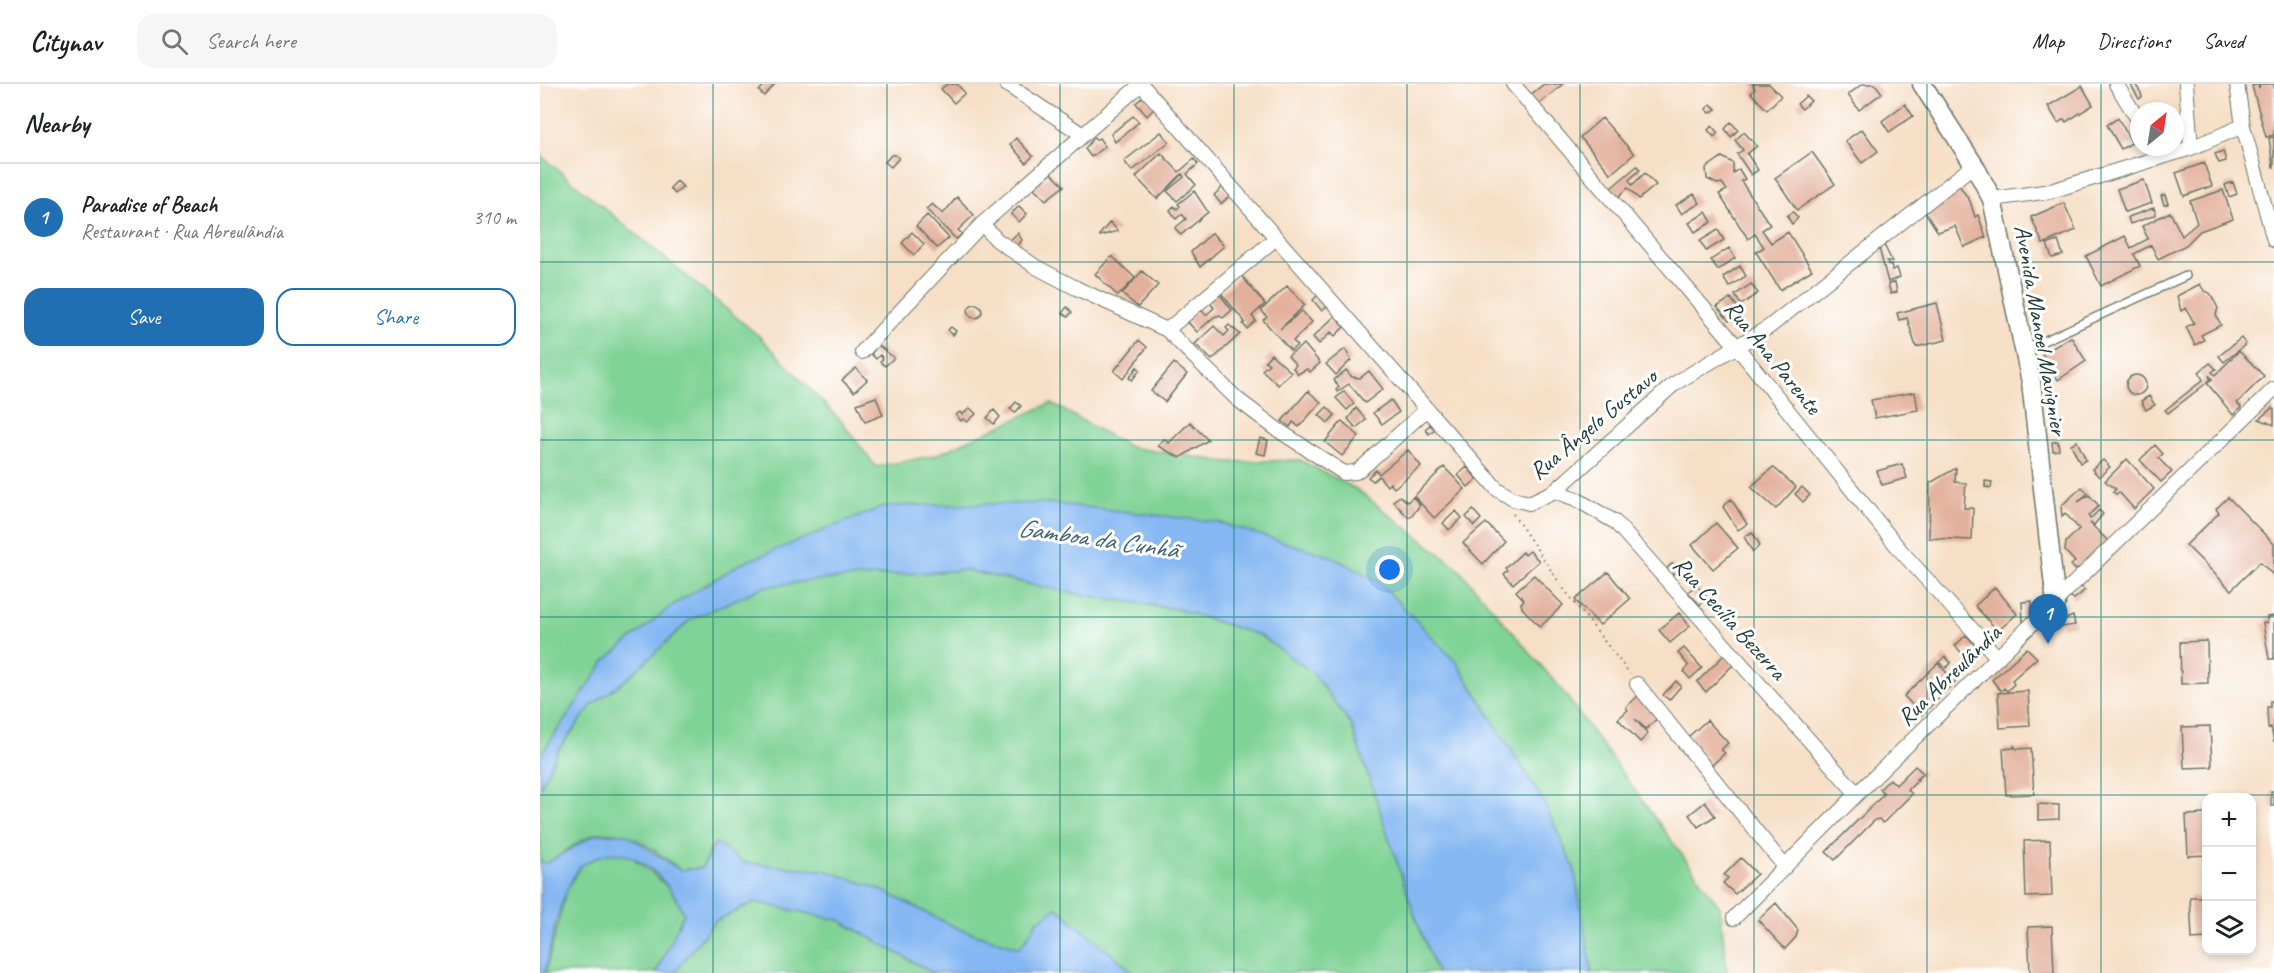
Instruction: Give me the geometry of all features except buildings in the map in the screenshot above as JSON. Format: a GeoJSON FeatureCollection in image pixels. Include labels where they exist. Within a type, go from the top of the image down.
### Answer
{"type":"FeatureCollection","features":[{"type":"Feature","properties":{"kind":"street"},"geometry":{"type":"LineString","coordinates":[[1006,84],[1083,135]]}},
{"type":"Feature","properties":{"kind":"street"},"geometry":{"type":"LineString","coordinates":[[862,352],[982,224],[1141,84]]}},
{"type":"Feature","properties":{"kind":"street","name":"Rua Ângelo Gustavo"},"geometry":{"type":"LineString","coordinates":[[1141,84],[1497,489],[1513,499],[1529,503],[1555,490],[1674,384],[1769,327],[1974,165]]}},
{"type":"Feature","properties":{"kind":"street","name":"Rua Ana Parente"},"geometry":{"type":"LineString","coordinates":[[1513,84],[1737,347],[1901,551],[1998,658]]}},
{"type":"Feature","properties":{"kind":"street","name":"Avenida Manoel Mavignier"},"geometry":{"type":"LineString","coordinates":[[1922,84],[1974,165],[1992,199],[2026,349],[2056,604]]}},
{"type":"Feature","properties":{"kind":"street"},"geometry":{"type":"LineString","coordinates":[[2116,84],[2130,106]]}},
{"type":"Feature","properties":{"kind":"street"},"geometry":{"type":"LineString","coordinates":[[2186,84],[2191,147]]}},
{"type":"Feature","properties":{"kind":"street"},"geometry":{"type":"LineString","coordinates":[[2237,84],[2243,126],[2274,240]]}},
{"type":"Feature","properties":{"kind":"street"},"geometry":{"type":"LineString","coordinates":[[2184,148],[2243,126]]}},
{"type":"Feature","properties":{"kind":"street"},"geometry":{"type":"LineString","coordinates":[[1992,199],[2051,191],[2147,156]]}},
{"type":"Feature","properties":{"kind":"street"},"geometry":{"type":"LineString","coordinates":[[982,224],[997,240],[1036,267],[1167,330],[1237,399],[1278,430],[1344,473],[1356,472],[1364,466],[1427,408]]}},
{"type":"Feature","properties":{"kind":"street"},"geometry":{"type":"LineString","coordinates":[[1167,330],[1276,238]]}},
{"type":"Feature","properties":{"kind":"street","name":"Rua Abreulândia"},"geometry":{"type":"LineString","coordinates":[[1734,918],[1857,794],[2056,604],[2274,389]]}},
{"type":"Feature","properties":{"kind":"street","name":"Rua Cecília Bezerra"},"geometry":{"type":"LineString","coordinates":[[1555,490],[1591,507],[1615,522],[1857,794]]}},
{"type":"Feature","properties":{"kind":"street"},"geometry":{"type":"LineString","coordinates":[[1638,684],[1785,867]]}},
{"type":"Feature","properties":{"kind":"lane"},"geometry":{"type":"LineString","coordinates":[[2026,349],[2186,276]]}},
{"type":"Feature","properties":{"kind":"path"},"geometry":{"type":"LineString","coordinates":[[1497,489],[1563,588],[1638,684]]}},
{"type":"Feature","properties":{"kind":"green space"},"geometry":{"type":"Polygon","coordinates":[[[540,155],[759,336],[841,421],[876,467],[936,455],[1051,403],[1129,447],[1228,462],[1300,460],[1356,489],[1456,566],[1561,689],[1720,907],[1727,973],[1592,973],[1574,868],[1542,799],[1457,663],[885,506],[605,661],[540,756],[540,155]]]}},
{"type":"Feature","properties":{"kind":"green space"},"geometry":{"type":"Polygon","coordinates":[[[965,570],[1071,593],[1177,609],[1259,635],[1313,673],[1351,724],[1414,913],[1437,973],[1134,973],[1057,908],[1038,921],[1020,948],[959,929],[879,889],[828,871],[744,863],[716,843],[711,847],[702,868],[680,870],[641,842],[631,837],[608,833],[596,834],[584,839],[547,864],[540,861],[540,788],[558,750],[591,706],[629,677],[690,620],[763,587],[817,580],[965,570]]]}},
{"type":"Feature","properties":{"kind":"green space"},"geometry":{"type":"Polygon","coordinates":[[[608,852],[628,854],[651,872],[673,892],[684,913],[656,973],[545,973],[567,888],[582,865],[608,852]]]}},
{"type":"Feature","properties":{"kind":"green space"},"geometry":{"type":"Polygon","coordinates":[[[755,902],[839,920],[933,973],[674,973],[715,921],[755,902]]]}},
{"type":"Feature","properties":{"kind":"water","name":"Gamboa da Cunhã"},"geometry":{"type":"Polygon","coordinates":[[[1050,503],[1217,522],[1330,556],[1378,581],[1457,663],[1542,799],[1574,868],[1592,973],[1437,973],[1414,913],[1351,724],[1313,673],[1259,635],[1177,609],[1071,593],[965,570],[817,580],[763,587],[690,620],[629,677],[591,706],[558,750],[540,788],[540,756],[605,661],[671,606],[740,564],[885,506],[1050,503]]]}},
{"type":"Feature","properties":{"kind":"water"},"geometry":{"type":"Polygon","coordinates":[[[596,834],[626,834],[680,870],[702,868],[716,843],[744,863],[828,871],[879,889],[959,929],[1020,948],[1038,921],[1057,908],[1134,973],[933,973],[839,920],[755,902],[715,921],[674,973],[656,973],[684,913],[669,889],[648,867],[636,859],[610,854],[583,864],[573,878],[557,918],[545,973],[540,973],[540,861],[547,863],[596,834]]]}},
{"type":"Feature","properties":{"kind":"place","name":"Paradise of Beach"},"geometry":{"type":"Point","coordinates":[2048,644]}}]}
